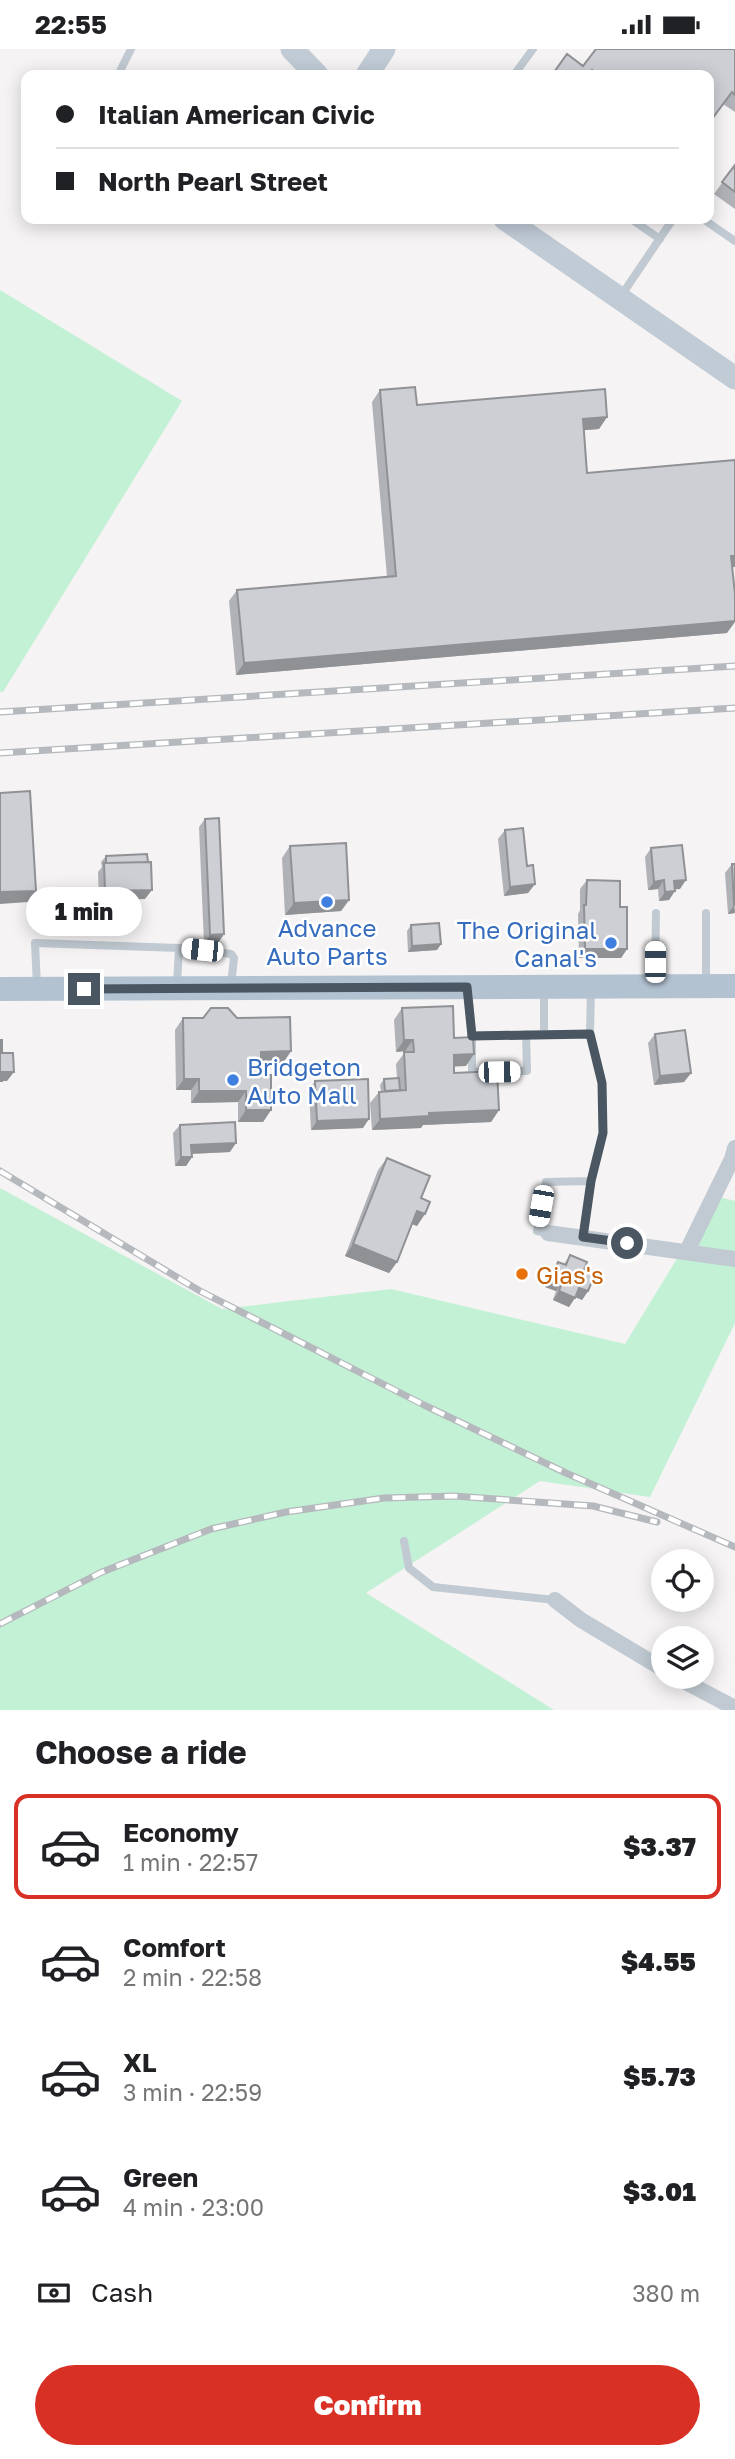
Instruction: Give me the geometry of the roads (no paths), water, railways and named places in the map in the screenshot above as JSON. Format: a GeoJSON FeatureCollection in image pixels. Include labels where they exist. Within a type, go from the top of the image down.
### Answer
{"type":"FeatureCollection","features":[{"type":"Feature","properties":{"kind":"main road"},"geometry":{"type":"LineString","coordinates":[[0,989],[735,986]]}},
{"type":"Feature","properties":{"kind":"street"},"geometry":{"type":"LineString","coordinates":[[292,49],[312,70]]}},
{"type":"Feature","properties":{"kind":"street"},"geometry":{"type":"LineString","coordinates":[[370,70],[384,49]]}},
{"type":"Feature","properties":{"kind":"street"},"geometry":{"type":"LineString","coordinates":[[512,224],[735,378]]}},
{"type":"Feature","properties":{"kind":"street"},"geometry":{"type":"LineString","coordinates":[[687,1251],[735,1148]]}},
{"type":"Feature","properties":{"kind":"street"},"geometry":{"type":"LineString","coordinates":[[548,1233],[735,1259]]}},
{"type":"Feature","properties":{"kind":"street"},"geometry":{"type":"LineString","coordinates":[[555,1600],[581,1620],[651,1662]]}},
{"type":"Feature","properties":{"kind":"street"},"geometry":{"type":"LineString","coordinates":[[699,1689],[735,1708]]}},
{"type":"Feature","properties":{"kind":"lane"},"geometry":{"type":"LineString","coordinates":[[120,70],[131,49]]}},
{"type":"Feature","properties":{"kind":"lane"},"geometry":{"type":"LineString","coordinates":[[518,70],[533,49]]}},
{"type":"Feature","properties":{"kind":"lane"},"geometry":{"type":"LineString","coordinates":[[638,224],[660,239]]}},
{"type":"Feature","properties":{"kind":"lane"},"geometry":{"type":"LineString","coordinates":[[620,299],[670,224]]}},
{"type":"Feature","properties":{"kind":"lane"},"geometry":{"type":"LineString","coordinates":[[710,224],[735,241]]}},
{"type":"Feature","properties":{"kind":"lane"},"geometry":{"type":"LineString","coordinates":[[655,986],[656,913]]}},
{"type":"Feature","properties":{"kind":"lane"},"geometry":{"type":"LineString","coordinates":[[706,913],[706,986]]}},
{"type":"Feature","properties":{"kind":"lane"},"geometry":{"type":"LineString","coordinates":[[37,989],[35,943],[179,948],[232,954],[234,958],[231,988]]}},
{"type":"Feature","properties":{"kind":"lane"},"geometry":{"type":"LineString","coordinates":[[177,988],[179,948]]}},
{"type":"Feature","properties":{"kind":"lane"},"geometry":{"type":"LineString","coordinates":[[467,987],[472,1036],[472,1072],[527,1071],[526,1034]]}},
{"type":"Feature","properties":{"kind":"lane"},"geometry":{"type":"LineString","coordinates":[[544,987],[544,1034]]}},
{"type":"Feature","properties":{"kind":"lane"},"geometry":{"type":"LineString","coordinates":[[583,1237],[591,1181],[603,1133],[602,1083],[590,1034],[591,987]]}},
{"type":"Feature","properties":{"kind":"lane"},"geometry":{"type":"LineString","coordinates":[[472,1036],[590,1034]]}},
{"type":"Feature","properties":{"kind":"lane"},"geometry":{"type":"LineString","coordinates":[[548,1233],[537,1231],[546,1182],[591,1181]]}},
{"type":"Feature","properties":{"kind":"lane"},"geometry":{"type":"LineString","coordinates":[[404,1541],[409,1568],[433,1587],[555,1600]]}},
{"type":"Feature","properties":{"kind":"railway"},"geometry":{"type":"LineString","coordinates":[[0,712],[735,666]]}},
{"type":"Feature","properties":{"kind":"railway"},"geometry":{"type":"LineString","coordinates":[[0,753],[735,708]]}},
{"type":"Feature","properties":{"kind":"railway"},"geometry":{"type":"LineString","coordinates":[[0,1171],[200,1291],[424,1405],[566,1473],[735,1547]]}},
{"type":"Feature","properties":{"kind":"railway"},"geometry":{"type":"LineString","coordinates":[[0,1624],[102,1572],[211,1529],[286,1512],[384,1498],[454,1496],[593,1506],[657,1522]]}},
{"type":"Feature","properties":{"kind":"place","name":"Advance Auto Parts"},"geometry":{"type":"Point","coordinates":[327,902]}},
{"type":"Feature","properties":{"kind":"place","name":"The Original Canal's"},"geometry":{"type":"Point","coordinates":[611,943]}},
{"type":"Feature","properties":{"kind":"place","name":"Bridgeton Auto Mall"},"geometry":{"type":"Point","coordinates":[233,1080]}},
{"type":"Feature","properties":{"kind":"place","name":"Gias's"},"geometry":{"type":"Point","coordinates":[522,1274]}}]}
